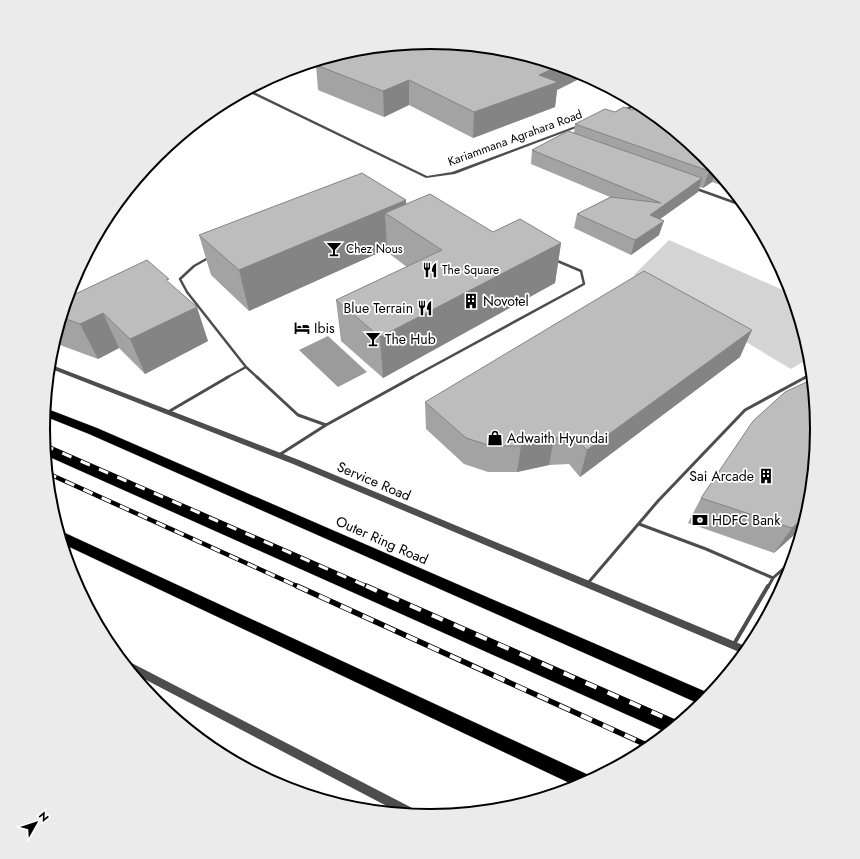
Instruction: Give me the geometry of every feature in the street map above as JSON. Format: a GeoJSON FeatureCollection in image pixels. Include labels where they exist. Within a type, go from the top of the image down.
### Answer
{"type":"FeatureCollection","features":[{"type":"Feature","properties":{"kind":"highway","name":"Outer Ring Road"},"geometry":{"type":"LineString","coordinates":[[50,414],[93,431],[700,697]]}},
{"type":"Feature","properties":{"kind":"highway"},"geometry":{"type":"LineString","coordinates":[[50,453],[669,726]]}},
{"type":"Feature","properties":{"kind":"highway"},"geometry":{"type":"LineString","coordinates":[[66,539],[579,779]]}},
{"type":"Feature","properties":{"kind":"street","name":"Kariammana Agrahara Road"},"geometry":{"type":"LineString","coordinates":[[253,93],[426,177],[453,173],[588,123]]}},
{"type":"Feature","properties":{"kind":"street"},"geometry":{"type":"LineString","coordinates":[[610,115],[631,107]]}},
{"type":"Feature","properties":{"kind":"street"},"geometry":{"type":"LineString","coordinates":[[552,136],[560,139]]}},
{"type":"Feature","properties":{"kind":"street"},"geometry":{"type":"LineString","coordinates":[[687,186],[736,204]]}},
{"type":"Feature","properties":{"kind":"street","name":"Service Road"},"geometry":{"type":"LineString","coordinates":[[55,368],[166,413],[278,455],[741,648]]}},
{"type":"Feature","properties":{"kind":"street"},"geometry":{"type":"LineString","coordinates":[[134,668],[402,809]]}},
{"type":"Feature","properties":{"kind":"lane"},"geometry":{"type":"LineString","coordinates":[[214,255],[200,261],[186,271],[180,279],[187,292],[246,367],[298,415],[326,425]]}},
{"type":"Feature","properties":{"kind":"lane"},"geometry":{"type":"LineString","coordinates":[[278,455],[326,425],[584,284],[581,271],[552,258]]}},
{"type":"Feature","properties":{"kind":"lane"},"geometry":{"type":"LineString","coordinates":[[166,413],[246,367]]}},
{"type":"Feature","properties":{"kind":"lane"},"geometry":{"type":"LineString","coordinates":[[587,585],[698,457],[745,410],[807,377]]}},
{"type":"Feature","properties":{"kind":"lane"},"geometry":{"type":"LineString","coordinates":[[639,524],[706,549],[773,578]]}},
{"type":"Feature","properties":{"kind":"lane"},"geometry":{"type":"LineString","coordinates":[[733,645],[773,578],[785,567]]}},
{"type":"Feature","properties":{"kind":"shaded area"},"geometry":{"type":"Polygon","coordinates":[[[669,240],[784,291],[798,331],[804,361],[791,369],[634,275],[669,240]]]}},
{"type":"Feature","properties":{"kind":"shaded area"},"geometry":{"type":"Polygon","coordinates":[[[328,336],[367,372],[338,387],[299,350],[328,336]]]}},
{"type":"Feature","properties":{"kind":"building"},"geometry":{"type":"Polygon","coordinates":[[[430,49],[455,50],[504,56],[552,69],[539,75],[558,82],[474,112],[409,80],[383,91],[318,66],[356,56],[380,52],[430,49]]]}},
{"type":"Feature","properties":{"kind":"building"},"geometry":{"type":"Polygon","coordinates":[[[624,107],[632,110],[634,109],[641,113],[681,143],[709,171],[575,124],[605,109],[615,112],[624,107]]]}},
{"type":"Feature","properties":{"kind":"building"},"geometry":{"type":"Polygon","coordinates":[[[568,131],[702,178],[650,215],[664,221],[635,240],[577,214],[611,197],[661,203],[532,150],[568,131]]]}},
{"type":"Feature","properties":{"kind":"building"},"geometry":{"type":"Polygon","coordinates":[[[362,173],[406,200],[239,270],[199,235],[362,173]]]}},
{"type":"Feature","properties":{"kind":"building"},"geometry":{"type":"Polygon","coordinates":[[[430,194],[493,232],[520,219],[561,243],[380,337],[336,300],[442,250],[385,213],[430,194]]]}},
{"type":"Feature","properties":{"kind":"building"},"geometry":{"type":"Polygon","coordinates":[[[147,260],[169,279],[166,280],[197,307],[130,339],[103,313],[80,324],[66,319],[74,295],[147,260]]]}},
{"type":"Feature","properties":{"kind":"building"},"geometry":{"type":"Polygon","coordinates":[[[644,271],[752,330],[587,450],[575,438],[554,438],[521,446],[491,446],[466,438],[425,402],[644,271]]]}},
{"type":"Feature","properties":{"kind":"building","name":"Sai Arcade"},"geometry":{"type":"Polygon","coordinates":[[[807,382],[810,405],[810,454],[799,521],[792,528],[701,498],[753,421],[785,392],[807,382]]]}},
{"type":"Feature","properties":{"kind":"railway"},"geometry":{"type":"LineString","coordinates":[[50,448],[368,587]]}},
{"type":"Feature","properties":{"kind":"railway"},"geometry":{"type":"LineString","coordinates":[[53,476],[299,587]]}},
{"type":"Feature","properties":{"kind":"railway"},"geometry":{"type":"LineString","coordinates":[[297,586],[644,744]]}},
{"type":"Feature","properties":{"kind":"railway"},"geometry":{"type":"LineString","coordinates":[[366,586],[674,722]]}},
{"type":"Feature","properties":{"kind":"place","name":"Chez Nous"},"geometry":{"type":"Point","coordinates":[334,249]}},
{"type":"Feature","properties":{"kind":"place","name":"The Square"},"geometry":{"type":"Point","coordinates":[430,270]}},
{"type":"Feature","properties":{"kind":"place","name":"Novotel"},"geometry":{"type":"Point","coordinates":[471,301]}},
{"type":"Feature","properties":{"kind":"place","name":"Blue Terrain"},"geometry":{"type":"Point","coordinates":[425,308]}},
{"type":"Feature","properties":{"kind":"place","name":"Ibis"},"geometry":{"type":"Point","coordinates":[302,328]}},
{"type":"Feature","properties":{"kind":"place","name":"The Hub"},"geometry":{"type":"Point","coordinates":[373,339]}},
{"type":"Feature","properties":{"kind":"place","name":"Adwaith Hyundai"},"geometry":{"type":"Point","coordinates":[495,438]}},
{"type":"Feature","properties":{"kind":"place","name":"Sai Arcade"},"geometry":{"type":"Point","coordinates":[766,476]}},
{"type":"Feature","properties":{"kind":"place","name":"HDFC Bank"},"geometry":{"type":"Point","coordinates":[700,520]}}]}
